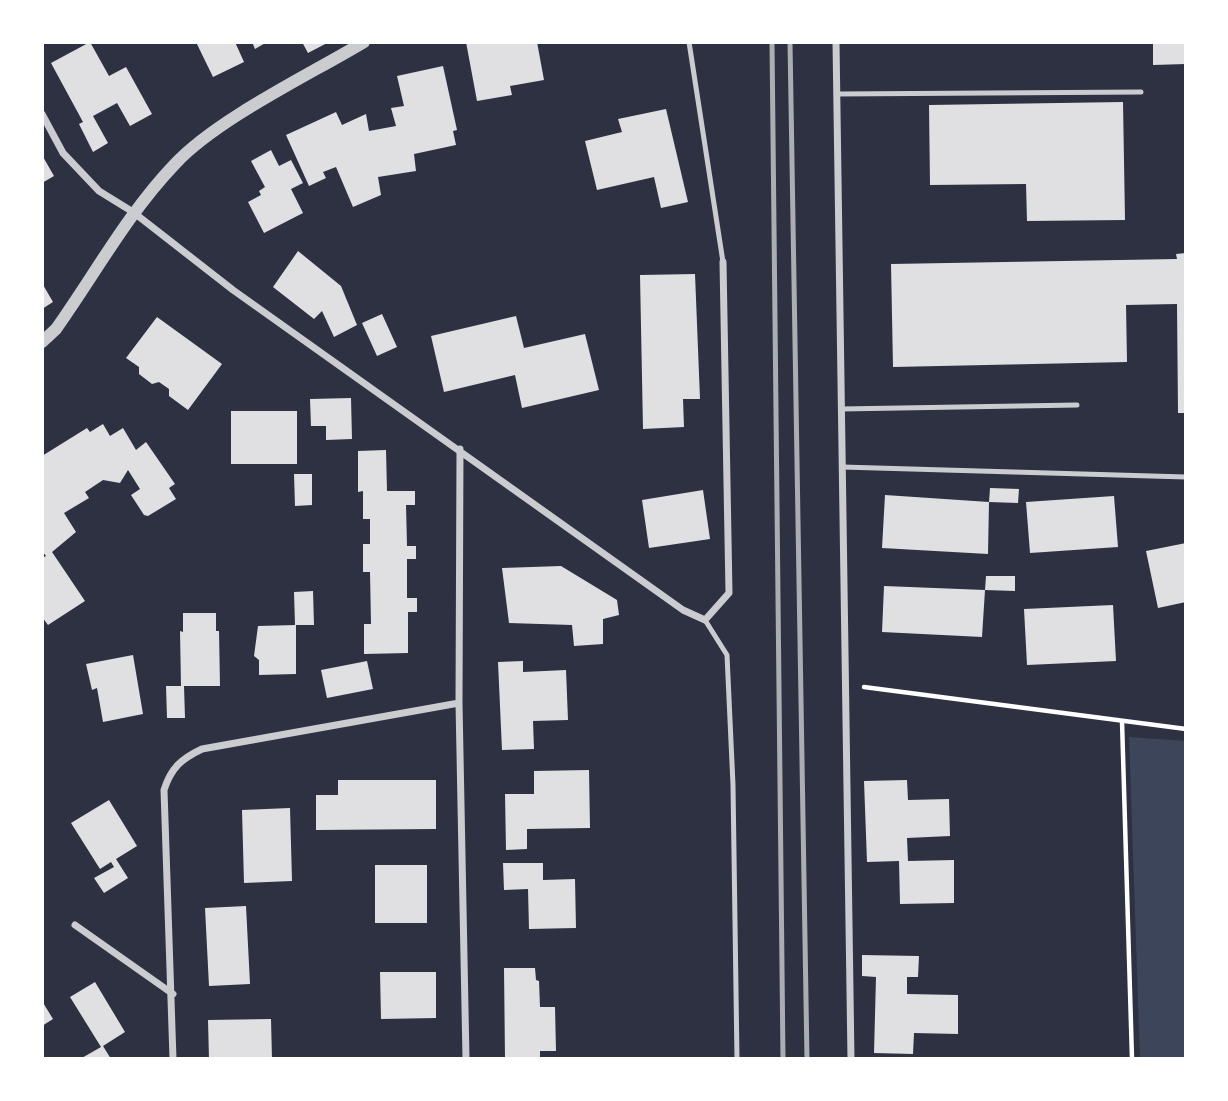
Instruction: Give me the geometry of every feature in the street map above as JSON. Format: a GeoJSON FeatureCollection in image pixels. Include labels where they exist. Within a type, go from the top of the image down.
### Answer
{"type":"FeatureCollection","features":[{"type":"Feature","properties":{"kind":"street"},"geometry":{"type":"LineString","coordinates":[[42,342],[63,319],[133,212],[177,162],[225,125],[364,42]]}},
{"type":"Feature","properties":{"kind":"street"},"geometry":{"type":"LineString","coordinates":[[836,42],[851,1059]]}},
{"type":"Feature","properties":{"kind":"street"},"geometry":{"type":"LineString","coordinates":[[42,114],[63,153],[99,191],[133,212],[233,290],[683,610],[705,620],[729,593],[723,262]]}},
{"type":"Feature","properties":{"kind":"street"},"geometry":{"type":"LineString","coordinates":[[460,449],[459,703],[466,1059]]}},
{"type":"Feature","properties":{"kind":"street"},"geometry":{"type":"LineString","coordinates":[[173,1059],[173,994],[164,790],[170,771],[184,757],[202,749],[459,703]]}},
{"type":"Feature","properties":{"kind":"street"},"geometry":{"type":"LineString","coordinates":[[75,925],[173,994]]}},
{"type":"Feature","properties":{"kind":"lane"},"geometry":{"type":"LineString","coordinates":[[689,42],[723,262]]}},
{"type":"Feature","properties":{"kind":"lane"},"geometry":{"type":"LineString","coordinates":[[837,94],[1141,92]]}},
{"type":"Feature","properties":{"kind":"lane"},"geometry":{"type":"LineString","coordinates":[[841,409],[1077,405]]}},
{"type":"Feature","properties":{"kind":"lane"},"geometry":{"type":"LineString","coordinates":[[842,467],[1186,477]]}},
{"type":"Feature","properties":{"kind":"lane"},"geometry":{"type":"LineString","coordinates":[[705,620],[727,655],[733,785],[737,1059]]}},
{"type":"Feature","properties":{"kind":"path"},"geometry":{"type":"LineString","coordinates":[[845,685],[1186,729]]}},
{"type":"Feature","properties":{"kind":"path"},"geometry":{"type":"LineString","coordinates":[[1122,721],[1132,1059]]}},
{"type":"Feature","properties":{"kind":"shaded area"},"geometry":{"type":"Polygon","coordinates":[[[1129,737],[1186,741],[1186,1059],[1140,1059],[1129,737]]]}},
{"type":"Feature","properties":{"kind":"building"},"geometry":{"type":"Polygon","coordinates":[[[90,42],[109,76],[126,67],[152,114],[130,126],[117,103],[93,116],[108,143],[93,152],[79,124],[83,122],[51,63],[90,42]]]}},
{"type":"Feature","properties":{"kind":"building"},"geometry":{"type":"Polygon","coordinates":[[[196,42],[235,42],[244,62],[213,77],[196,42]]]}},
{"type":"Feature","properties":{"kind":"building"},"geometry":{"type":"Polygon","coordinates":[[[252,42],[267,42],[255,49],[252,42]]]}},
{"type":"Feature","properties":{"kind":"building"},"geometry":{"type":"Polygon","coordinates":[[[302,42],[329,42],[308,53],[302,42]]]}},
{"type":"Feature","properties":{"kind":"building"},"geometry":{"type":"Polygon","coordinates":[[[466,42],[537,42],[544,80],[510,86],[512,95],[477,101],[466,42]]]}},
{"type":"Feature","properties":{"kind":"building"},"geometry":{"type":"Polygon","coordinates":[[[1153,42],[1186,42],[1186,64],[1153,65],[1153,42]]]}},
{"type":"Feature","properties":{"kind":"building"},"geometry":{"type":"Polygon","coordinates":[[[443,66],[457,130],[453,131],[456,145],[414,154],[416,171],[378,177],[381,195],[353,207],[336,167],[323,172],[326,178],[309,186],[286,135],[336,112],[342,125],[366,114],[369,131],[396,126],[391,108],[404,106],[397,76],[443,66]]]}},
{"type":"Feature","properties":{"kind":"building"},"geometry":{"type":"Polygon","coordinates":[[[1123,102],[1125,220],[1027,221],[1026,184],[930,185],[929,105],[1123,102]]]}},
{"type":"Feature","properties":{"kind":"building"},"geometry":{"type":"Polygon","coordinates":[[[666,109],[688,202],[661,208],[654,177],[597,190],[585,141],[622,132],[618,119],[666,109]]]}},
{"type":"Feature","properties":{"kind":"building"},"geometry":{"type":"Polygon","coordinates":[[[271,150],[279,166],[291,160],[303,183],[291,189],[303,213],[264,233],[248,202],[261,195],[259,191],[265,187],[251,161],[271,150]]]}},
{"type":"Feature","properties":{"kind":"building"},"geometry":{"type":"Polygon","coordinates":[[[42,155],[54,176],[42,183],[42,155]]]}},
{"type":"Feature","properties":{"kind":"building"},"geometry":{"type":"Polygon","coordinates":[[[298,251],[341,286],[357,325],[334,337],[322,311],[314,319],[273,287],[298,251]]]}},
{"type":"Feature","properties":{"kind":"building"},"geometry":{"type":"Polygon","coordinates":[[[1186,253],[1186,413],[1178,413],[1177,304],[1126,305],[1127,362],[893,367],[891,264],[1177,259],[1176,254],[1186,253]]]}},
{"type":"Feature","properties":{"kind":"building"},"geometry":{"type":"Polygon","coordinates":[[[695,274],[700,399],[683,399],[684,427],[643,429],[640,275],[695,274]]]}},
{"type":"Feature","properties":{"kind":"building"},"geometry":{"type":"Polygon","coordinates":[[[42,283],[53,302],[42,309],[42,283]]]}},
{"type":"Feature","properties":{"kind":"building"},"geometry":{"type":"Polygon","coordinates":[[[382,314],[397,347],[377,356],[362,323],[382,314]]]}},
{"type":"Feature","properties":{"kind":"building"},"geometry":{"type":"Polygon","coordinates":[[[516,316],[524,348],[585,334],[599,390],[522,408],[515,375],[444,392],[431,336],[516,316]]]}},
{"type":"Feature","properties":{"kind":"building"},"geometry":{"type":"Polygon","coordinates":[[[157,317],[222,364],[188,410],[169,396],[169,389],[159,382],[152,384],[139,374],[139,367],[126,358],[157,317]]]}},
{"type":"Feature","properties":{"kind":"building"},"geometry":{"type":"Polygon","coordinates":[[[351,398],[352,439],[326,440],[326,426],[311,426],[310,399],[351,398]]]}},
{"type":"Feature","properties":{"kind":"building"},"geometry":{"type":"Polygon","coordinates":[[[231,411],[297,411],[297,464],[231,464],[231,411]]]}},
{"type":"Feature","properties":{"kind":"building"},"geometry":{"type":"Polygon","coordinates":[[[103,424],[110,436],[123,428],[136,450],[146,442],[175,484],[169,488],[176,499],[148,516],[144,515],[131,495],[140,489],[128,470],[120,483],[103,480],[85,492],[89,498],[64,513],[76,532],[52,552],[85,601],[48,625],[42,617],[42,558],[46,556],[42,551],[42,456],[87,428],[90,432],[103,424]]]}},
{"type":"Feature","properties":{"kind":"building"},"geometry":{"type":"Polygon","coordinates":[[[386,450],[387,491],[415,491],[415,505],[406,505],[407,546],[416,546],[416,559],[407,559],[407,598],[417,598],[417,612],[408,612],[408,653],[364,654],[364,624],[371,624],[370,572],[363,572],[363,544],[370,544],[370,519],[363,519],[363,491],[358,492],[358,451],[386,450]]]}},
{"type":"Feature","properties":{"kind":"building"},"geometry":{"type":"Polygon","coordinates":[[[294,474],[312,474],[312,505],[295,506],[294,474]]]}},
{"type":"Feature","properties":{"kind":"building"},"geometry":{"type":"Polygon","coordinates":[[[990,488],[1019,489],[1018,503],[989,502],[990,488]]]}},
{"type":"Feature","properties":{"kind":"building"},"geometry":{"type":"Polygon","coordinates":[[[703,490],[710,539],[649,548],[642,500],[703,490]]]}},
{"type":"Feature","properties":{"kind":"building"},"geometry":{"type":"Polygon","coordinates":[[[885,495],[989,502],[988,554],[882,548],[885,495]]]}},
{"type":"Feature","properties":{"kind":"building"},"geometry":{"type":"Polygon","coordinates":[[[1114,496],[1118,547],[1030,553],[1026,502],[1114,496]]]}},
{"type":"Feature","properties":{"kind":"building"},"geometry":{"type":"Polygon","coordinates":[[[1186,543],[1186,602],[1158,608],[1146,551],[1186,543]]]}},
{"type":"Feature","properties":{"kind":"building"},"geometry":{"type":"Polygon","coordinates":[[[561,566],[617,600],[619,615],[603,619],[603,644],[574,646],[572,625],[509,623],[502,568],[561,566]]]}},
{"type":"Feature","properties":{"kind":"building"},"geometry":{"type":"Polygon","coordinates":[[[986,576],[1015,576],[1015,591],[985,590],[986,576]]]}},
{"type":"Feature","properties":{"kind":"building"},"geometry":{"type":"Polygon","coordinates":[[[884,586],[985,590],[982,637],[882,632],[884,586]]]}},
{"type":"Feature","properties":{"kind":"building"},"geometry":{"type":"Polygon","coordinates":[[[313,591],[314,625],[295,625],[294,592],[313,591]]]}},
{"type":"Feature","properties":{"kind":"building"},"geometry":{"type":"Polygon","coordinates":[[[1113,605],[1116,661],[1027,665],[1024,609],[1113,605]]]}},
{"type":"Feature","properties":{"kind":"building"},"geometry":{"type":"Polygon","coordinates":[[[183,613],[216,613],[220,686],[184,686],[185,718],[167,718],[166,686],[181,686],[180,631],[183,632],[183,613]]]}},
{"type":"Feature","properties":{"kind":"building"},"geometry":{"type":"Polygon","coordinates":[[[296,625],[296,674],[259,675],[259,660],[254,656],[258,626],[296,625]]]}},
{"type":"Feature","properties":{"kind":"building"},"geometry":{"type":"Polygon","coordinates":[[[133,655],[143,714],[103,722],[97,688],[92,690],[86,664],[133,655]]]}},
{"type":"Feature","properties":{"kind":"building"},"geometry":{"type":"Polygon","coordinates":[[[367,661],[373,689],[327,698],[321,670],[367,661]]]}},
{"type":"Feature","properties":{"kind":"building"},"geometry":{"type":"Polygon","coordinates":[[[523,661],[523,672],[566,670],[568,720],[533,721],[534,749],[502,750],[498,662],[523,661]]]}},
{"type":"Feature","properties":{"kind":"building"},"geometry":{"type":"Polygon","coordinates":[[[589,770],[590,828],[527,829],[527,849],[506,850],[505,794],[534,794],[534,771],[589,770]]]}},
{"type":"Feature","properties":{"kind":"building"},"geometry":{"type":"Polygon","coordinates":[[[338,780],[436,780],[436,829],[316,830],[316,795],[338,795],[338,780]]]}},
{"type":"Feature","properties":{"kind":"building"},"geometry":{"type":"Polygon","coordinates":[[[907,780],[908,800],[949,799],[950,836],[907,838],[908,861],[954,860],[954,903],[900,904],[899,861],[867,862],[864,781],[907,780]]]}},
{"type":"Feature","properties":{"kind":"building"},"geometry":{"type":"Polygon","coordinates":[[[109,800],[137,846],[116,859],[128,878],[104,893],[94,878],[114,867],[111,862],[100,869],[71,823],[109,800]]]}},
{"type":"Feature","properties":{"kind":"building"},"geometry":{"type":"Polygon","coordinates":[[[290,808],[292,881],[244,883],[242,810],[290,808]]]}},
{"type":"Feature","properties":{"kind":"building"},"geometry":{"type":"Polygon","coordinates":[[[503,863],[543,863],[543,880],[575,879],[576,928],[529,929],[528,889],[504,890],[503,863]]]}},
{"type":"Feature","properties":{"kind":"building"},"geometry":{"type":"Polygon","coordinates":[[[375,865],[427,865],[427,923],[375,923],[375,865]]]}},
{"type":"Feature","properties":{"kind":"building"},"geometry":{"type":"Polygon","coordinates":[[[246,906],[250,984],[209,986],[205,908],[246,906]]]}},
{"type":"Feature","properties":{"kind":"building"},"geometry":{"type":"Polygon","coordinates":[[[862,955],[919,956],[918,977],[907,977],[907,994],[958,995],[958,1034],[914,1033],[913,1054],[874,1053],[876,977],[862,976],[862,955]]]}},
{"type":"Feature","properties":{"kind":"building"},"geometry":{"type":"Polygon","coordinates":[[[504,968],[535,968],[536,980],[539,981],[540,1007],[555,1007],[556,1051],[540,1051],[540,1059],[505,1059],[504,968]]]}},
{"type":"Feature","properties":{"kind":"building"},"geometry":{"type":"Polygon","coordinates":[[[380,972],[436,972],[436,1018],[381,1019],[380,972]]]}},
{"type":"Feature","properties":{"kind":"building"},"geometry":{"type":"Polygon","coordinates":[[[95,982],[125,1032],[103,1046],[111,1059],[80,1059],[101,1047],[70,997],[95,982]]]}},
{"type":"Feature","properties":{"kind":"building"},"geometry":{"type":"Polygon","coordinates":[[[42,1001],[53,1019],[42,1026],[42,1001]]]}},
{"type":"Feature","properties":{"kind":"building"},"geometry":{"type":"Polygon","coordinates":[[[271,1019],[272,1059],[209,1059],[208,1020],[271,1019]]]}},
{"type":"Feature","properties":{"kind":"railway"},"geometry":{"type":"LineString","coordinates":[[772,42],[783,1059]]}},
{"type":"Feature","properties":{"kind":"railway"},"geometry":{"type":"LineString","coordinates":[[790,42],[807,1059]]}}]}
